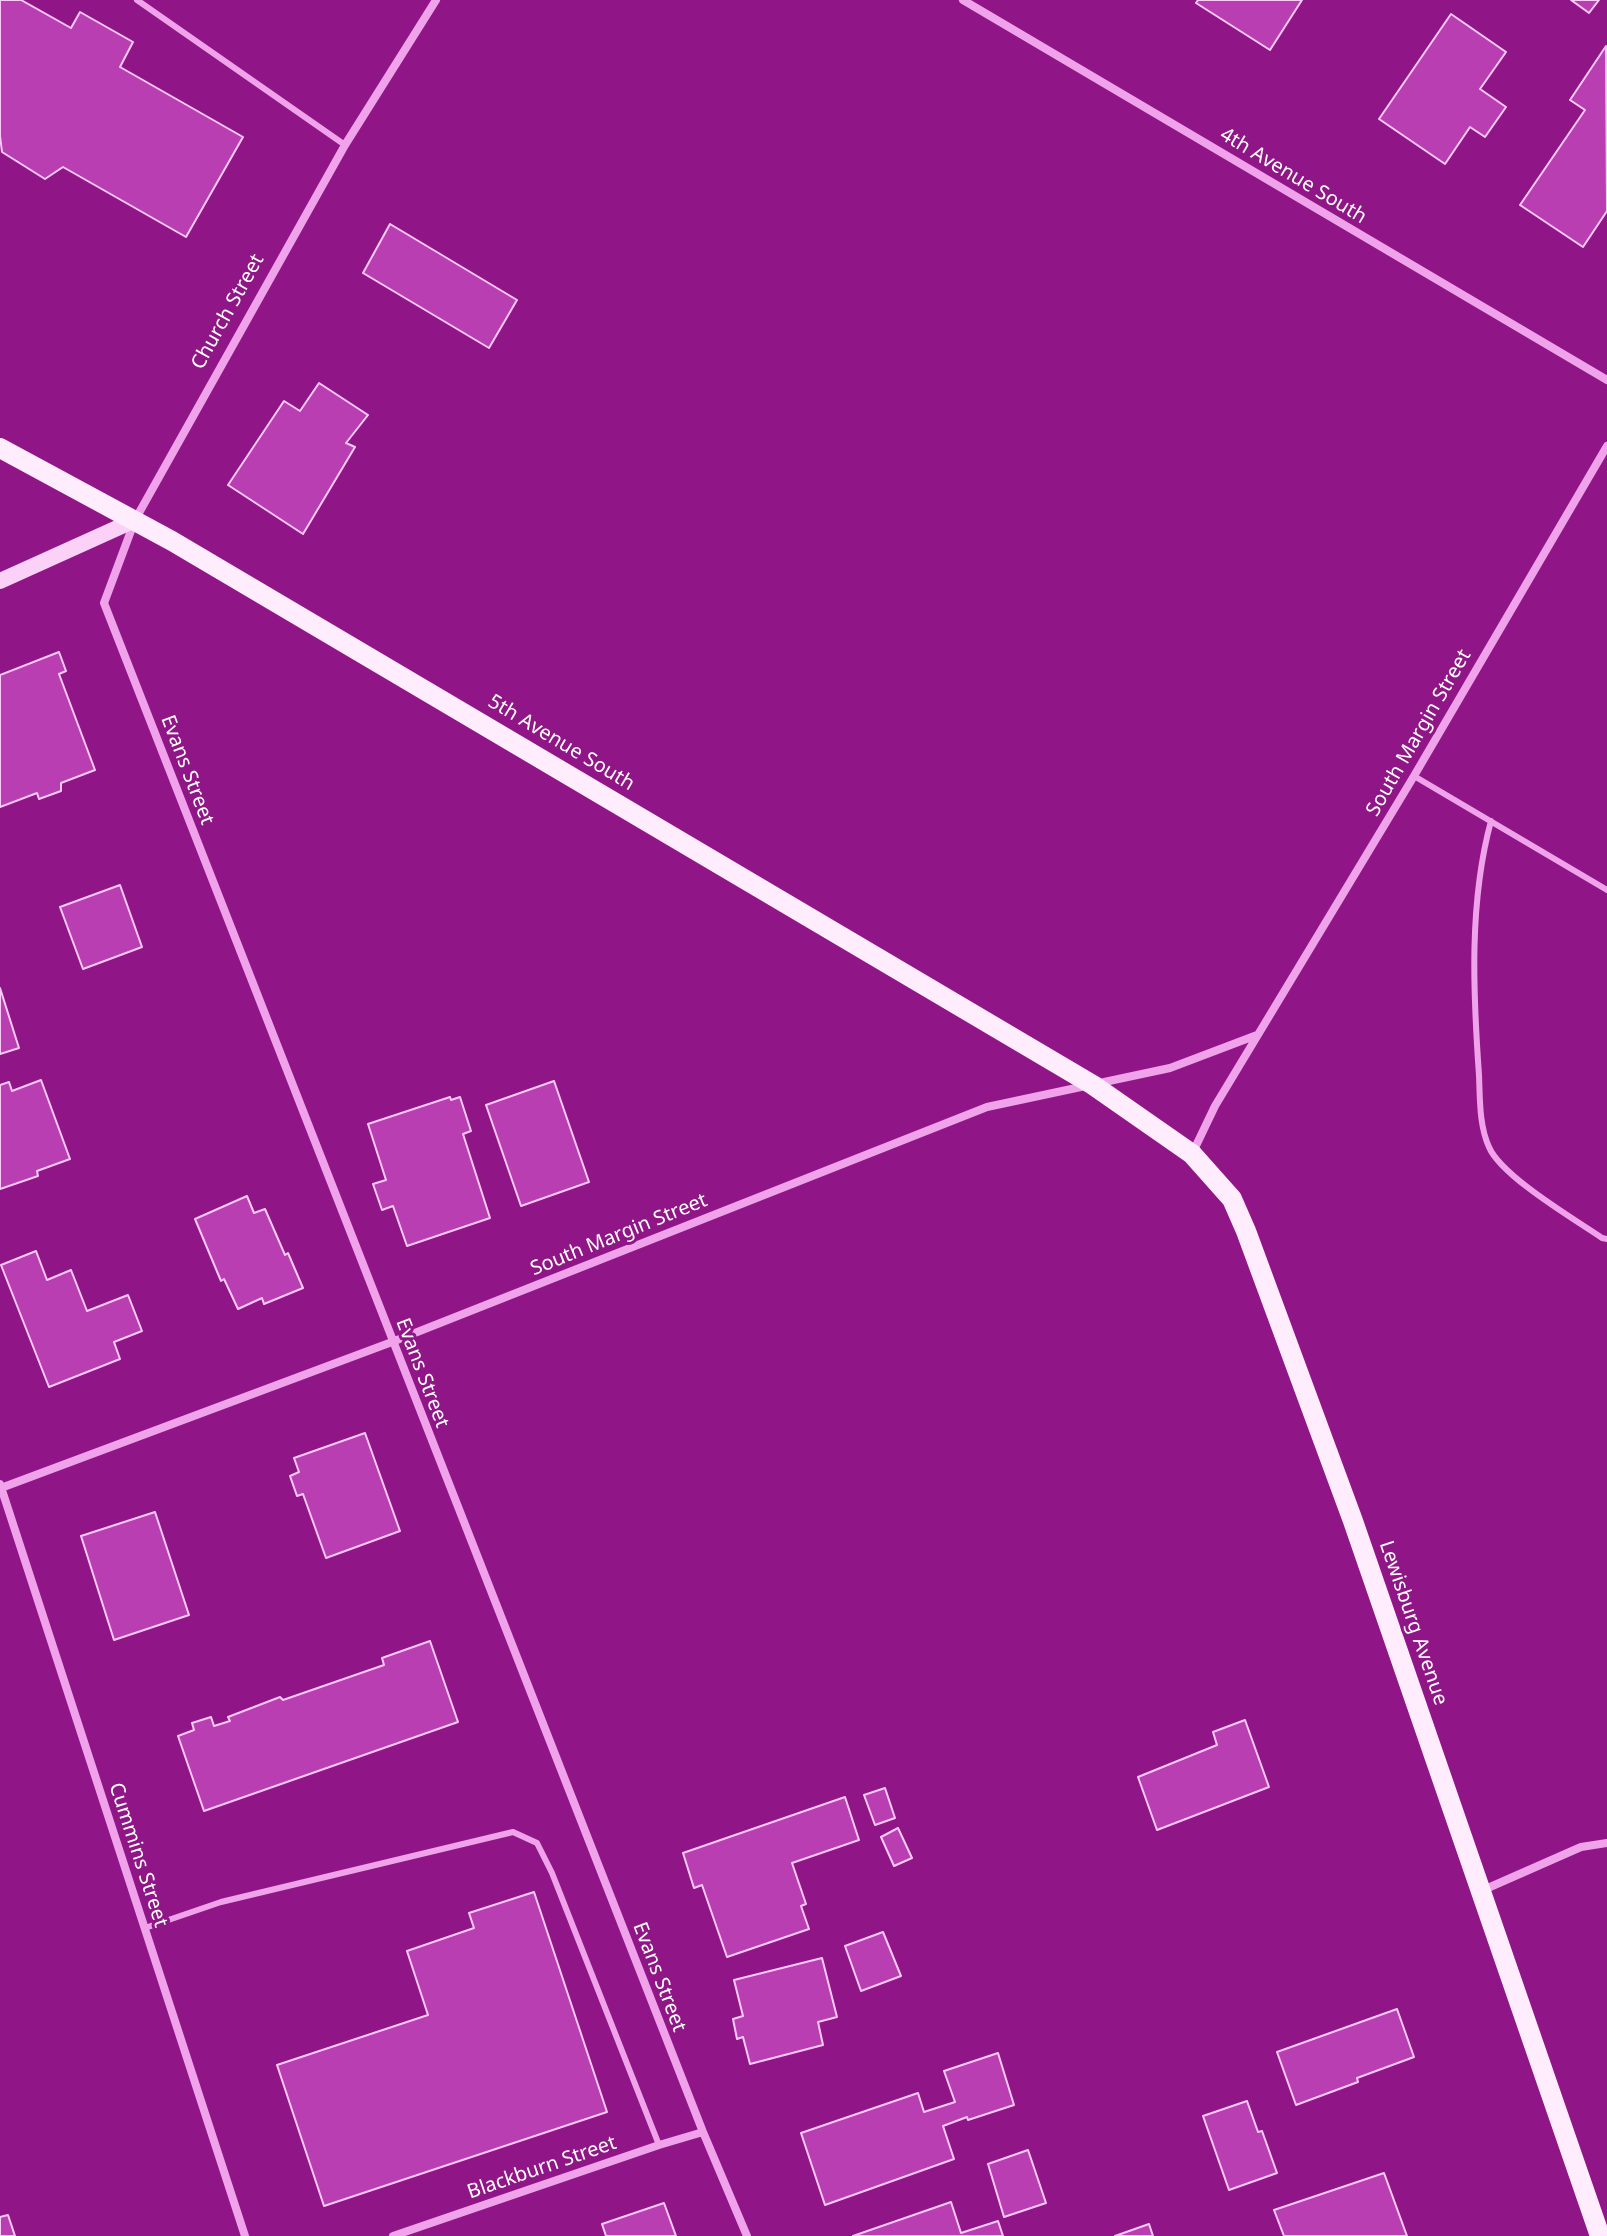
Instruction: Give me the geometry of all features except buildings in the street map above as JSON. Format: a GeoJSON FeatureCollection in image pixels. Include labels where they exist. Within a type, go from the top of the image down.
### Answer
{"type":"FeatureCollection","features":[{"type":"Feature","properties":{"kind":"main road","name":"5th Avenue South"},"geometry":{"type":"LineString","coordinates":[[0,448],[135,520],[1093,1085]]}},
{"type":"Feature","properties":{"kind":"main road"},"geometry":{"type":"LineString","coordinates":[[0,581],[135,520]]}},
{"type":"Feature","properties":{"kind":"main road","name":"Lewisburg Avenue"},"geometry":{"type":"LineString","coordinates":[[1093,1085],[1192,1154],[1232,1199],[1353,1521],[1600,2236]]}},
{"type":"Feature","properties":{"kind":"street","name":"Church Street"},"geometry":{"type":"LineString","coordinates":[[135,520],[345,145],[436,0]]}},
{"type":"Feature","properties":{"kind":"street","name":"4th Avenue South"},"geometry":{"type":"LineString","coordinates":[[963,0],[1607,380]]}},
{"type":"Feature","properties":{"kind":"street","name":"South Margin Street"},"geometry":{"type":"LineString","coordinates":[[1192,1154],[1215,1106],[1414,776],[1607,446]]}},
{"type":"Feature","properties":{"kind":"street","name":"Evans Street"},"geometry":{"type":"LineString","coordinates":[[135,520],[104,603],[703,2132],[747,2236]]}},
{"type":"Feature","properties":{"kind":"street","name":"South Margin Street"},"geometry":{"type":"LineString","coordinates":[[0,1487],[392,1342],[987,1107],[1170,1068],[1257,1035]]}},
{"type":"Feature","properties":{"kind":"street","name":"Cummins Street"},"geometry":{"type":"LineString","coordinates":[[0,1487],[245,2236]]}},
{"type":"Feature","properties":{"kind":"street"},"geometry":{"type":"LineString","coordinates":[[1479,1892],[1581,1847],[1607,1843]]}},
{"type":"Feature","properties":{"kind":"street","name":"Blackburn Street"},"geometry":{"type":"LineString","coordinates":[[393,2236],[703,2132]]}},
{"type":"Feature","properties":{"kind":"lane"},"geometry":{"type":"LineString","coordinates":[[137,0],[345,145]]}},
{"type":"Feature","properties":{"kind":"lane"},"geometry":{"type":"LineString","coordinates":[[1414,776],[1607,890]]}},
{"type":"Feature","properties":{"kind":"lane"},"geometry":{"type":"LineString","coordinates":[[1491,821],[1480,859],[1475,928],[1476,1044],[1482,1124],[1489,1149],[1510,1172],[1557,1208],[1607,1239]]}},
{"type":"Feature","properties":{"kind":"lane"},"geometry":{"type":"LineString","coordinates":[[145,1928],[221,1902],[513,1832],[537,1843],[552,1873],[659,2145]]}}]}
